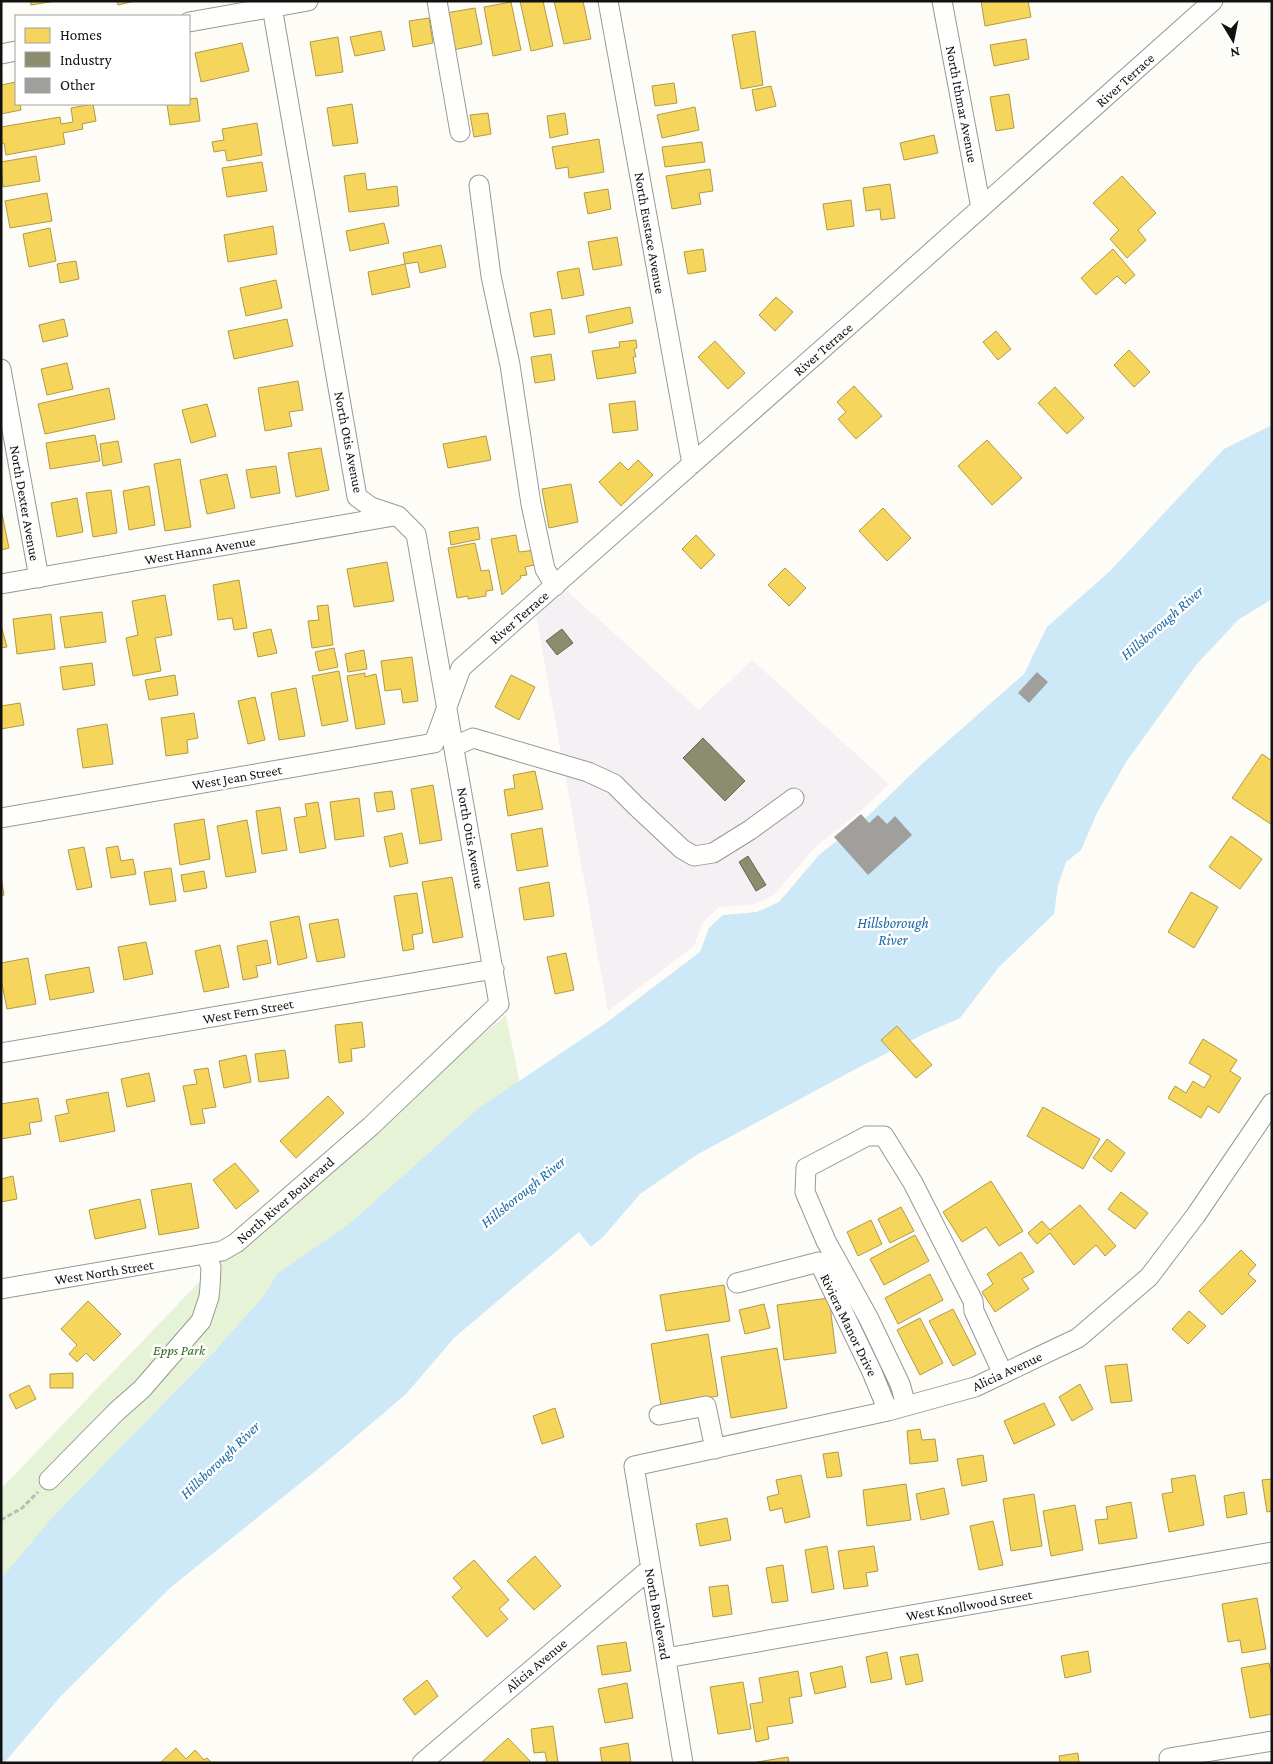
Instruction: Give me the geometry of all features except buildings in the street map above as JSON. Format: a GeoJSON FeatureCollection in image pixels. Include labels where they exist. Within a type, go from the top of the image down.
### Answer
{"type":"FeatureCollection","features":[{"type":"Feature","properties":{"kind":"street"},"geometry":{"type":"LineString","coordinates":[[190,22],[271,4],[308,1]]}},
{"type":"Feature","properties":{"kind":"street"},"geometry":{"type":"LineString","coordinates":[[437,1],[460,132]]}},
{"type":"Feature","properties":{"kind":"street","name":"North Eustace Avenue"},"geometry":{"type":"LineString","coordinates":[[608,1],[692,464]]}},
{"type":"Feature","properties":{"kind":"street","name":"North Ithmar Avenue"},"geometry":{"type":"LineString","coordinates":[[942,1],[981,208]]}},
{"type":"Feature","properties":{"kind":"street","name":"River Terrace"},"geometry":{"type":"LineString","coordinates":[[448,707],[461,668],[1213,1]]}},
{"type":"Feature","properties":{"kind":"street","name":"North Otis Avenue"},"geometry":{"type":"LineString","coordinates":[[271,4],[357,497],[371,507],[398,516],[416,534],[494,969]]}},
{"type":"Feature","properties":{"kind":"street"},"geometry":{"type":"LineString","coordinates":[[1,54],[15,51]]}},
{"type":"Feature","properties":{"kind":"street"},"geometry":{"type":"LineString","coordinates":[[479,185],[492,276],[510,365],[531,504],[545,569],[555,586]]}},
{"type":"Feature","properties":{"kind":"street","name":"North Dexter Avenue"},"geometry":{"type":"LineString","coordinates":[[1,369],[38,578]]}},
{"type":"Feature","properties":{"kind":"street","name":"West Hanna Avenue"},"geometry":{"type":"LineString","coordinates":[[1,584],[398,516]]}},
{"type":"Feature","properties":{"kind":"street","name":"West Jean Street"},"geometry":{"type":"LineString","coordinates":[[1,818],[434,744],[448,707]]}},
{"type":"Feature","properties":{"kind":"street"},"geometry":{"type":"LineString","coordinates":[[455,746],[472,738],[588,772],[614,784],[682,849],[694,856],[713,853],[750,830],[794,798]]}},
{"type":"Feature","properties":{"kind":"street","name":"West Fern Street"},"geometry":{"type":"LineString","coordinates":[[1,1053],[494,969]]}},
{"type":"Feature","properties":{"kind":"street","name":"North River Boulevard"},"geometry":{"type":"LineString","coordinates":[[206,1255],[222,1251],[236,1243],[274,1211],[371,1126],[500,1004],[494,969]]}},
{"type":"Feature","properties":{"kind":"street","name":"Alicia Avenue"},"geometry":{"type":"LineString","coordinates":[[634,1466],[888,1411],[976,1388],[1078,1338],[1149,1277],[1196,1215],[1272,1103]]}},
{"type":"Feature","properties":{"kind":"street"},"geometry":{"type":"LineString","coordinates":[[906,1405],[900,1384],[885,1351],[826,1241],[805,1192],[806,1168],[867,1136],[884,1136],[913,1184],[973,1301],[974,1310],[1003,1374]]}},
{"type":"Feature","properties":{"kind":"street"},"geometry":{"type":"LineString","coordinates":[[49,1480],[117,1411],[142,1389],[201,1322],[209,1297],[210,1287],[211,1267],[206,1255]]}},
{"type":"Feature","properties":{"kind":"street","name":"West North Street"},"geometry":{"type":"LineString","coordinates":[[1,1289],[206,1255]]}},
{"type":"Feature","properties":{"kind":"street","name":"Riviera Manor Drive"},"geometry":{"type":"LineString","coordinates":[[737,1283],[819,1262],[872,1372],[888,1411]]}},
{"type":"Feature","properties":{"kind":"street"},"geometry":{"type":"LineString","coordinates":[[659,1415],[706,1406],[715,1449]]}},
{"type":"Feature","properties":{"kind":"street","name":"North Boulevard"},"geometry":{"type":"LineString","coordinates":[[634,1466],[683,1763]]}},
{"type":"Feature","properties":{"kind":"street","name":"West Knollwood Street"},"geometry":{"type":"LineString","coordinates":[[666,1658],[1272,1552]]}},
{"type":"Feature","properties":{"kind":"street","name":"Alicia Avenue"},"geometry":{"type":"LineString","coordinates":[[422,1763],[650,1568]]}},
{"type":"Feature","properties":{"kind":"street"},"geometry":{"type":"LineString","coordinates":[[1169,1758],[1272,1741]]}},
{"type":"Feature","properties":{"kind":"path"},"geometry":{"type":"LineString","coordinates":[[1,1520],[22,1508],[49,1480]]}},
{"type":"Feature","properties":{"kind":"shaded area"},"geometry":{"type":"Polygon","coordinates":[[[565,589],[699,710],[752,660],[889,784],[862,810],[814,848],[774,895],[755,904],[718,908],[703,922],[694,946],[608,1011],[536,615],[565,589]]]}},
{"type":"Feature","properties":{"kind":"green space","name":"Epps Park"},"geometry":{"type":"Polygon","coordinates":[[[506,1015],[521,1089],[1,1588],[1,1489],[222,1258],[506,1015]]]}},
{"type":"Feature","properties":{"kind":"water","name":"Hillsborough River"},"geometry":{"type":"Polygon","coordinates":[[[1272,425],[1272,599],[1238,620],[1196,665],[1126,762],[1097,813],[1081,850],[1066,862],[1058,885],[1054,914],[999,967],[960,1018],[926,1033],[850,1072],[698,1154],[640,1194],[604,1236],[591,1247],[579,1232],[455,1337],[406,1394],[324,1464],[170,1588],[61,1696],[4,1763],[1,1763],[1,1579],[51,1519],[214,1352],[263,1297],[278,1273],[348,1225],[479,1108],[606,1023],[700,952],[709,928],[723,915],[757,912],[779,902],[819,855],[867,817],[923,763],[1024,674],[1047,627],[1110,571],[1224,449],[1272,425]]]}}]}
